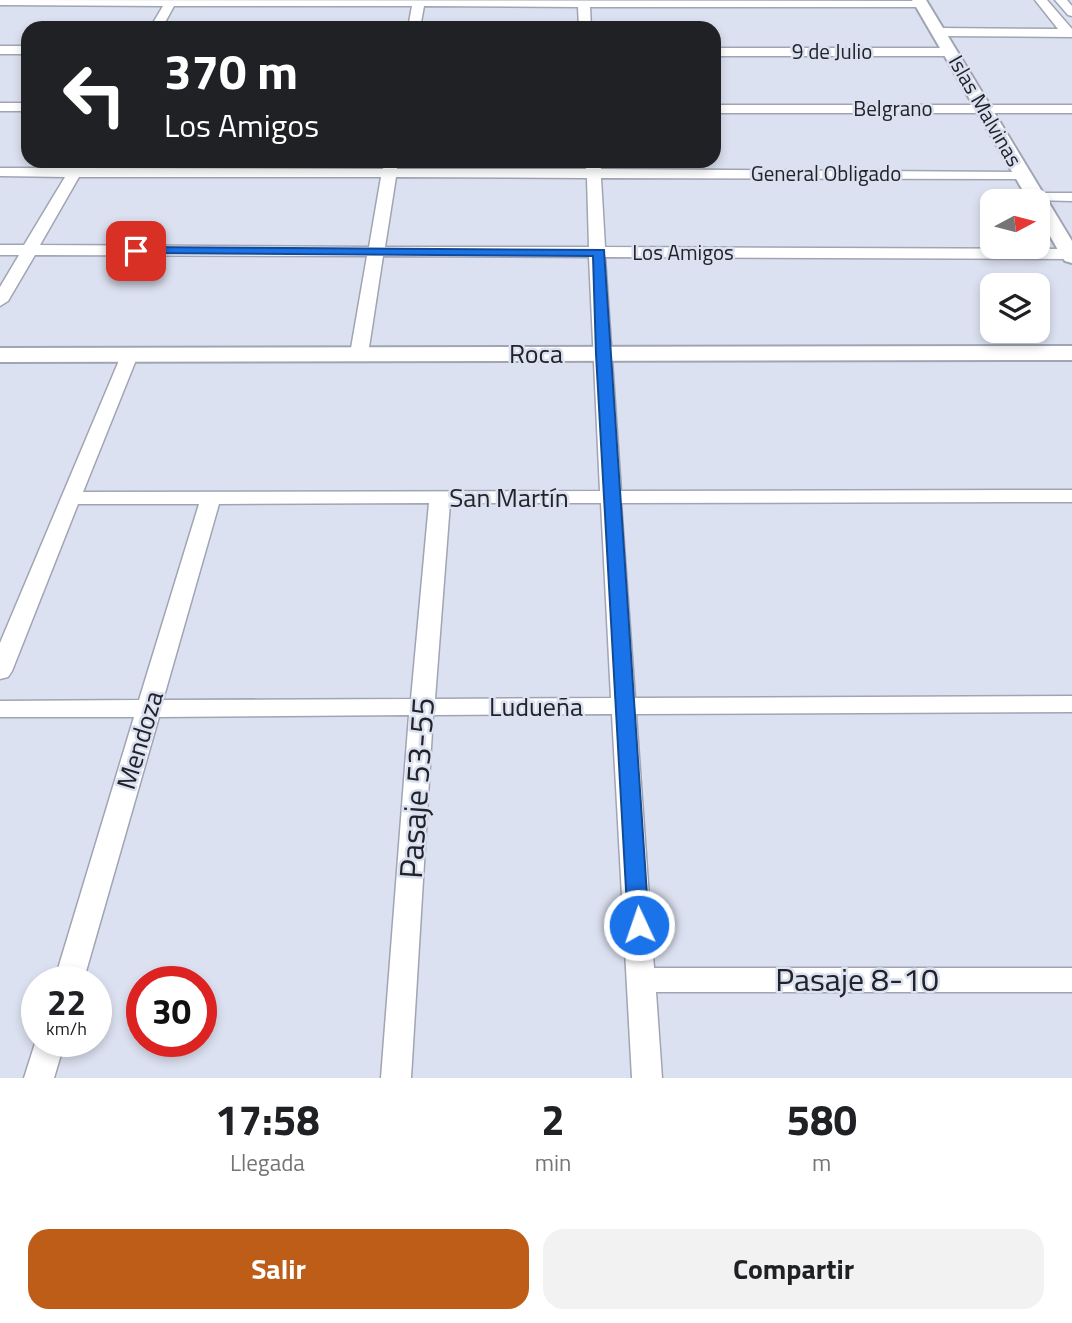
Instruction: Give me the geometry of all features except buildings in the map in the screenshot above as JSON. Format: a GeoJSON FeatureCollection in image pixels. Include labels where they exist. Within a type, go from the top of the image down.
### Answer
{"type":"FeatureCollection","features":[{"type":"Feature","properties":{"kind":"street"},"geometry":{"type":"LineString","coordinates":[[1041,0],[1070,33]]}},
{"type":"Feature","properties":{"kind":"street"},"geometry":{"type":"LineString","coordinates":[[1062,0],[1072,13]]}},
{"type":"Feature","properties":{"kind":"street"},"geometry":{"type":"LineString","coordinates":[[0,13],[6,1],[921,2]]}},
{"type":"Feature","properties":{"kind":"street"},"geometry":{"type":"LineString","coordinates":[[160,21],[171,1]]}},
{"type":"Feature","properties":{"kind":"street"},"geometry":{"type":"LineString","coordinates":[[415,21],[419,2]]}},
{"type":"Feature","properties":{"kind":"street"},"geometry":{"type":"LineString","coordinates":[[584,2],[585,21]]}},
{"type":"Feature","properties":{"kind":"street","name":"Islas Malvinas"},"geometry":{"type":"LineString","coordinates":[[921,2],[1031,189]]}},
{"type":"Feature","properties":{"kind":"street"},"geometry":{"type":"LineString","coordinates":[[939,32],[1070,33]]}},
{"type":"Feature","properties":{"kind":"street"},"geometry":{"type":"LineString","coordinates":[[0,50],[21,50]]}},
{"type":"Feature","properties":{"kind":"street","name":"9 de Julio"},"geometry":{"type":"LineString","coordinates":[[721,52],[950,52]]}},
{"type":"Feature","properties":{"kind":"street"},"geometry":{"type":"LineString","coordinates":[[0,107],[21,107]]}},
{"type":"Feature","properties":{"kind":"street","name":"Belgrano"},"geometry":{"type":"LineString","coordinates":[[721,109],[1072,109]]}},
{"type":"Feature","properties":{"kind":"street","name":"General Obligado"},"geometry":{"type":"LineString","coordinates":[[0,172],[62,168]]}},
{"type":"Feature","properties":{"kind":"street"},"geometry":{"type":"LineString","coordinates":[[0,301],[77,168]]}},
{"type":"Feature","properties":{"kind":"street"},"geometry":{"type":"LineString","coordinates":[[359,354],[390,168]]}},
{"type":"Feature","properties":{"kind":"street"},"geometry":{"type":"LineString","coordinates":[[593,168],[602,354],[648,1078]]}},
{"type":"Feature","properties":{"kind":"street","name":"General Obligado"},"geometry":{"type":"LineString","coordinates":[[647,168],[1022,175]]}},
{"type":"Feature","properties":{"kind":"street"},"geometry":{"type":"LineString","coordinates":[[1050,197],[1072,197]]}},
{"type":"Feature","properties":{"kind":"street","name":"Islas Malvinas"},"geometry":{"type":"LineString","coordinates":[[1050,220],[1071,255]]}},
{"type":"Feature","properties":{"kind":"street","name":"Los Amigos"},"geometry":{"type":"LineString","coordinates":[[0,250],[1071,255]]}},
{"type":"Feature","properties":{"kind":"street","name":"Roca"},"geometry":{"type":"LineString","coordinates":[[0,355],[1072,352]]}},
{"type":"Feature","properties":{"kind":"street"},"geometry":{"type":"LineString","coordinates":[[0,671],[129,355]]}},
{"type":"Feature","properties":{"kind":"street","name":"San Martín"},"geometry":{"type":"LineString","coordinates":[[72,498],[1072,496]]}},
{"type":"Feature","properties":{"kind":"street","name":"Mendoza"},"geometry":{"type":"LineString","coordinates":[[73,966],[211,498]]}},
{"type":"Feature","properties":{"kind":"street","name":"Pasaje 53-55"},"geometry":{"type":"LineString","coordinates":[[396,1078],[440,498]]}},
{"type":"Feature","properties":{"kind":"street","name":"Ludueña"},"geometry":{"type":"LineString","coordinates":[[0,709],[1072,704]]}},
{"type":"Feature","properties":{"kind":"street","name":"Pasaje 8-10"},"geometry":{"type":"LineString","coordinates":[[642,980],[1072,980]]}},
{"type":"Feature","properties":{"kind":"street"},"geometry":{"type":"LineString","coordinates":[[39,1078],[45,1057]]}},
{"type":"Feature","properties":{"kind":"route"},"geometry":{"type":"LineString","coordinates":[[136,251],[599,253],[602,354],[639,925]]}}]}
